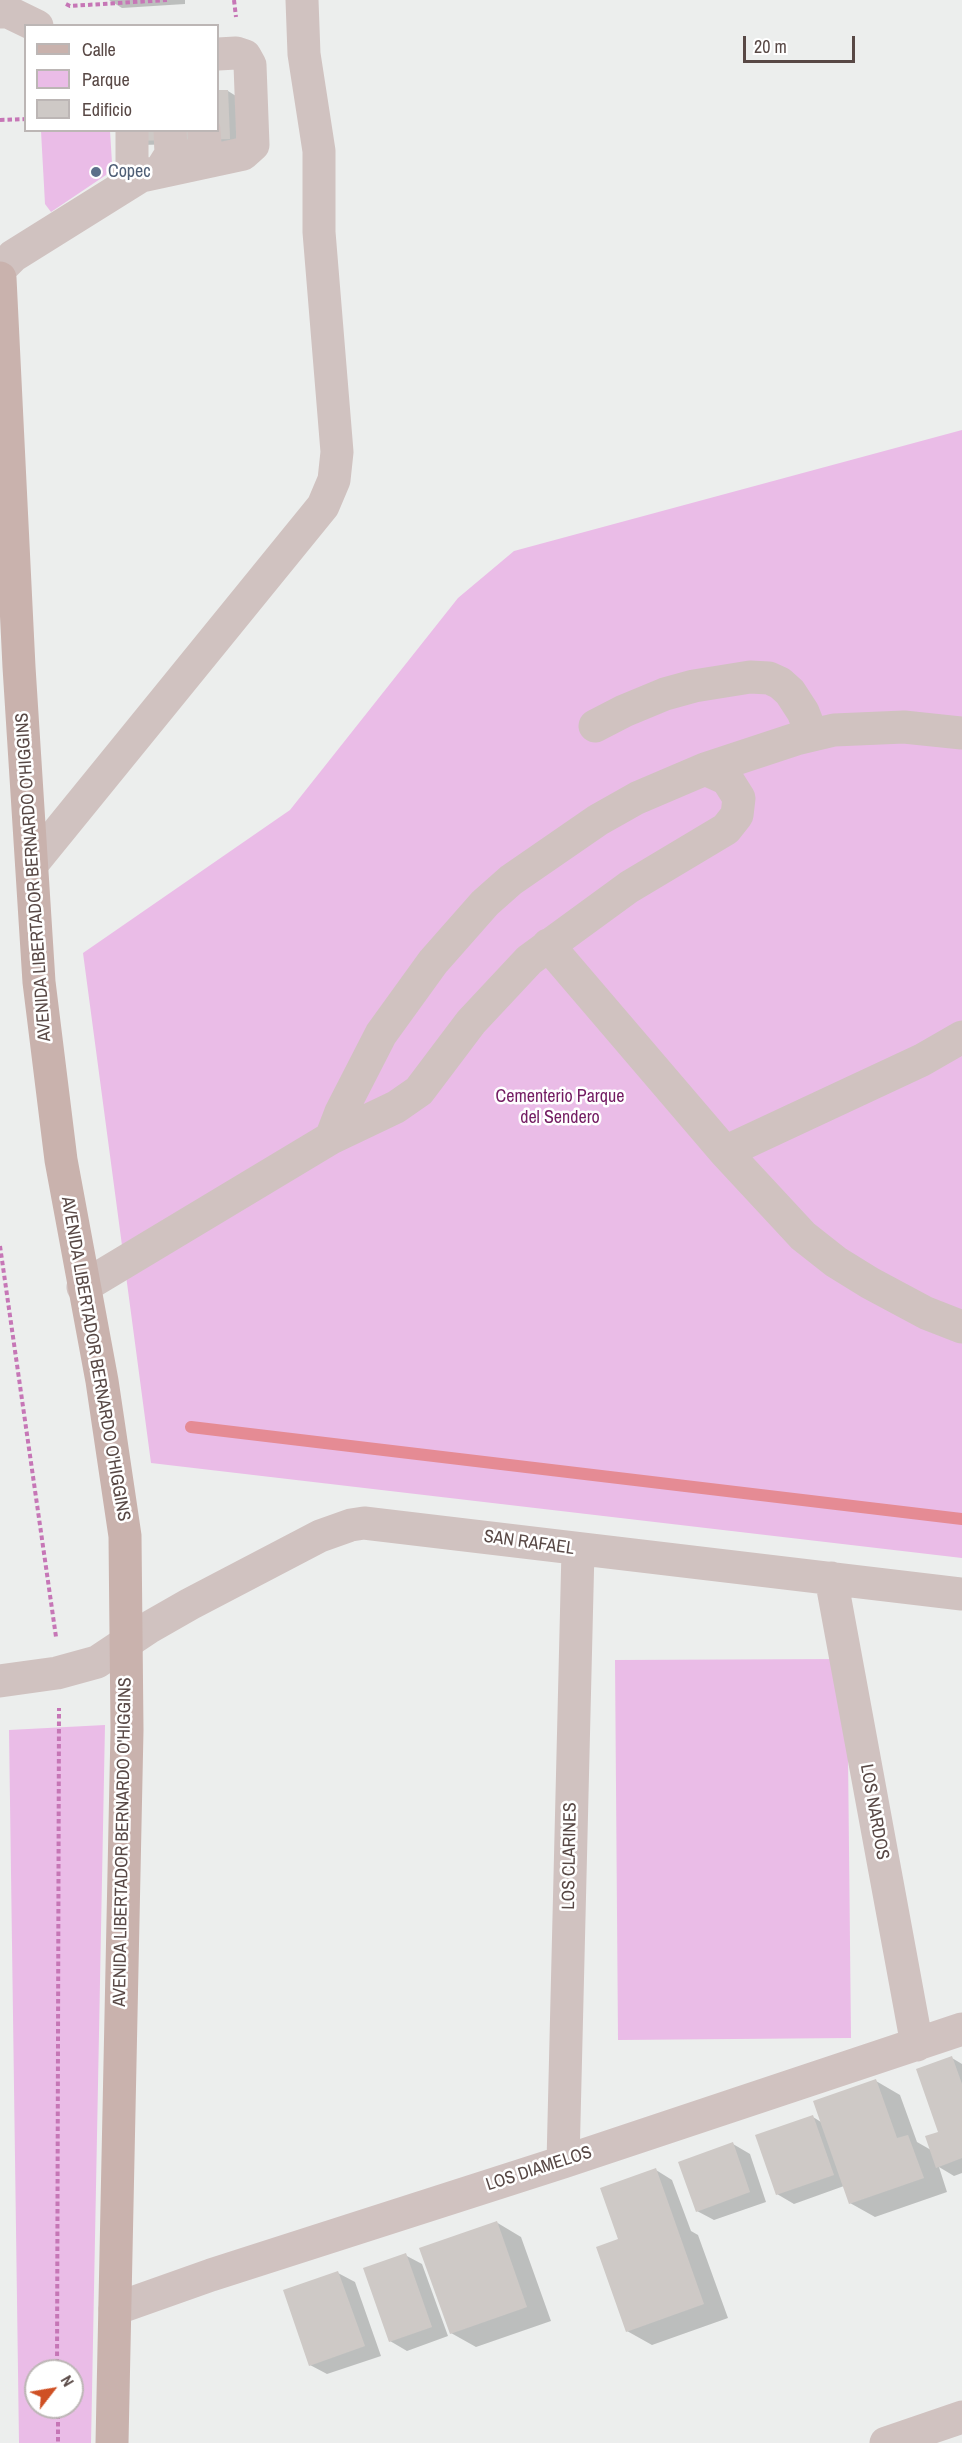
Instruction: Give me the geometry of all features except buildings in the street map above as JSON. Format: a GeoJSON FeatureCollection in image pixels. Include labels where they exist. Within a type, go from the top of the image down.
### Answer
{"type":"FeatureCollection","features":[{"type":"Feature","properties":{"kind":"main road","name":"AVENIDA LIBERTADOR BERNARDO O'HIGGINS"},"geometry":{"type":"LineString","coordinates":[[0,278],[19,667],[39,982],[58,1136],[83,1287],[102,1381],[124,1536],[127,1730],[112,2443]]}},
{"type":"Feature","properties":{"kind":"street"},"geometry":{"type":"LineString","coordinates":[[32,864],[323,506],[334,480],[337,452],[319,232],[319,151],[304,54],[302,0]]}},
{"type":"Feature","properties":{"kind":"street"},"geometry":{"type":"LineString","coordinates":[[0,12],[8,12],[33,24]]}},
{"type":"Feature","properties":{"kind":"street"},"geometry":{"type":"LineString","coordinates":[[0,269],[13,255],[141,176],[243,154],[253,145],[255,129],[250,65],[245,56],[236,53],[219,54]]}},
{"type":"Feature","properties":{"kind":"street"},"geometry":{"type":"LineString","coordinates":[[120,189],[132,166],[134,152],[132,132]]}},
{"type":"Feature","properties":{"kind":"street"},"geometry":{"type":"LineString","coordinates":[[170,132],[174,168]]}},
{"type":"Feature","properties":{"kind":"street"},"geometry":{"type":"LineString","coordinates":[[174,168],[205,144],[204,132]]}},
{"type":"Feature","properties":{"kind":"street"},"geometry":{"type":"LineString","coordinates":[[595,726],[665,694],[694,686],[750,676],[769,678],[780,683],[790,692],[803,712],[812,735]]}},
{"type":"Feature","properties":{"kind":"street"},"geometry":{"type":"LineString","coordinates":[[331,1138],[341,1112],[381,1034],[433,962],[485,903],[511,880],[598,820],[637,798],[705,769],[812,735],[834,730],[904,727],[962,733]]}},
{"type":"Feature","properties":{"kind":"street"},"geometry":{"type":"LineString","coordinates":[[83,1287],[331,1138],[396,1107],[419,1091],[471,1022],[529,960],[629,887],[726,829],[733,822],[739,806],[734,788],[727,779],[705,769]]}},
{"type":"Feature","properties":{"kind":"street"},"geometry":{"type":"LineString","coordinates":[[548,945],[725,1152],[803,1236],[836,1262],[898,1300],[962,1327]]}},
{"type":"Feature","properties":{"kind":"street"},"geometry":{"type":"LineString","coordinates":[[725,1152],[922,1060],[962,1037]]}},
{"type":"Feature","properties":{"kind":"street","name":"SAN RAFAEL"},"geometry":{"type":"LineString","coordinates":[[0,1681],[57,1673],[97,1662],[148,1628],[190,1604],[320,1536],[351,1524],[378,1523],[578,1550],[962,1594]]}},
{"type":"Feature","properties":{"kind":"street","name":"LOS CLARINES"},"geometry":{"type":"LineString","coordinates":[[563,2162],[578,1550]]}},
{"type":"Feature","properties":{"kind":"street","name":"LOS NARDOS"},"geometry":{"type":"LineString","coordinates":[[831,1578],[917,2045]]}},
{"type":"Feature","properties":{"kind":"street","name":"LOS DIAMELOS"},"geometry":{"type":"LineString","coordinates":[[115,2310],[211,2275],[563,2162],[962,2029]]}},
{"type":"Feature","properties":{"kind":"street"},"geometry":{"type":"LineString","coordinates":[[886,2443],[962,2417]]}},
{"type":"Feature","properties":{"kind":"path"},"geometry":{"type":"LineString","coordinates":[[61,0],[70,6],[167,0]]}},
{"type":"Feature","properties":{"kind":"path"},"geometry":{"type":"LineString","coordinates":[[0,120],[24,119]]}},
{"type":"Feature","properties":{"kind":"path"},"geometry":{"type":"LineString","coordinates":[[0,1246],[56,1633]]}},
{"type":"Feature","properties":{"kind":"path"},"geometry":{"type":"LineString","coordinates":[[57,2359],[61,1730]]}},
{"type":"Feature","properties":{"kind":"path"},"geometry":{"type":"LineString","coordinates":[[57,2419],[58,2443]]}},
{"type":"Feature","properties":{"kind":"green space"},"geometry":{"type":"Polygon","coordinates":[[[41,132],[110,132],[112,163],[106,175],[51,212],[45,204],[41,132]]]}},
{"type":"Feature","properties":{"kind":"green space","name":"Cementerio Parque del Sendero"},"geometry":{"type":"Polygon","coordinates":[[[962,430],[962,1558],[151,1463],[83,953],[290,810],[458,598],[514,551],[962,430]]]}},
{"type":"Feature","properties":{"kind":"green space"},"geometry":{"type":"Polygon","coordinates":[[[847,1659],[851,2038],[618,2040],[615,1660],[847,1659]]]}},
{"type":"Feature","properties":{"kind":"green space"},"geometry":{"type":"Polygon","coordinates":[[[105,1725],[91,2443],[19,2443],[9,1730],[105,1725]]]}},
{"type":"Feature","properties":{"kind":"waterway"},"geometry":{"type":"LineString","coordinates":[[191,1427],[962,1519]]}},
{"type":"Feature","properties":{"kind":"place","name":"Copec"},"geometry":{"type":"Point","coordinates":[96,172]}}]}
